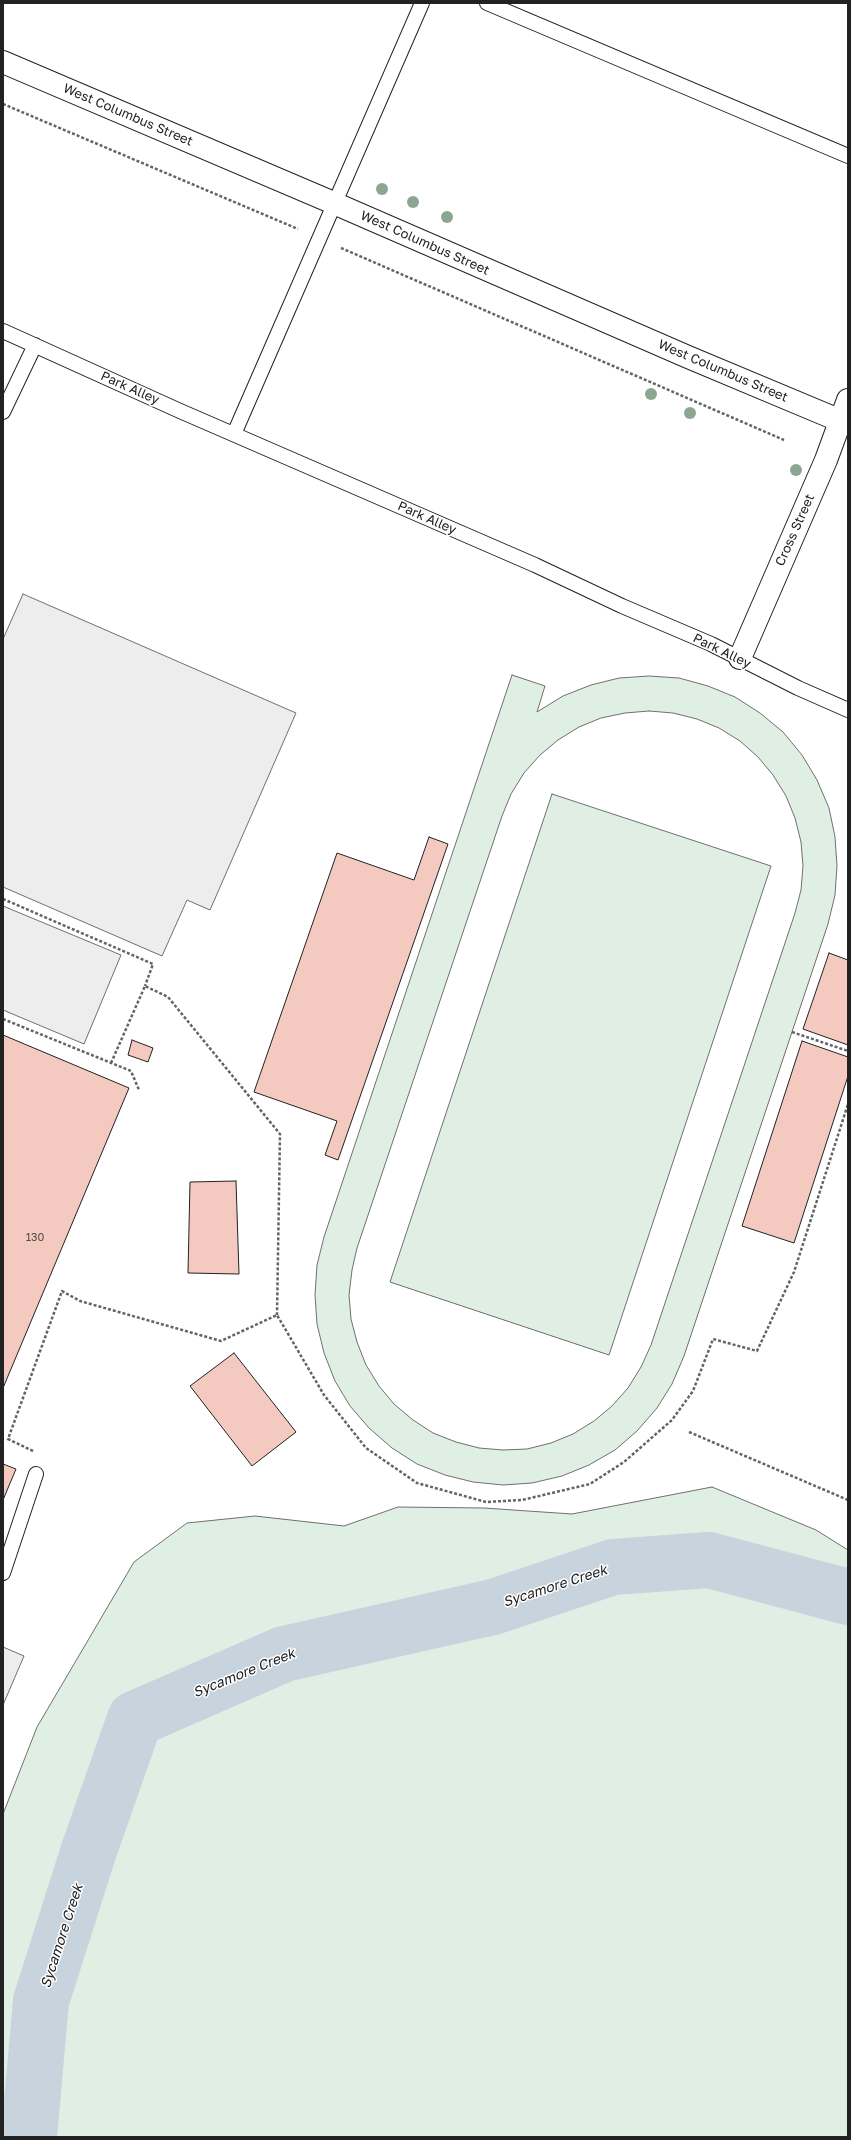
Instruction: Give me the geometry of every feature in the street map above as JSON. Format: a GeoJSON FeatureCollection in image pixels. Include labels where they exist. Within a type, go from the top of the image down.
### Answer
{"type":"FeatureCollection","features":[{"type":"Feature","properties":{"kind":"main road","name":"West Columbus Street"},"geometry":{"type":"LineString","coordinates":[[3,62],[336,204],[688,357],[844,422]]}},
{"type":"Feature","properties":{"kind":"main road","name":"Cross Street"},"geometry":{"type":"LineString","coordinates":[[740,658],[844,422],[848,400]]}},
{"type":"Feature","properties":{"kind":"lane"},"geometry":{"type":"LineString","coordinates":[[234,434],[336,204],[422,3]]}},
{"type":"Feature","properties":{"kind":"lane"},"geometry":{"type":"LineString","coordinates":[[487,3],[848,156]]}},
{"type":"Feature","properties":{"kind":"lane","name":"Park Alley"},"geometry":{"type":"LineString","coordinates":[[3,331],[234,434],[535,565],[622,606],[711,644],[798,688],[848,710]]}},
{"type":"Feature","properties":{"kind":"lane"},"geometry":{"type":"LineString","coordinates":[[3,412],[35,345]]}},
{"type":"Feature","properties":{"kind":"lane"},"geometry":{"type":"LineString","coordinates":[[3,1573],[36,1474]]}},
{"type":"Feature","properties":{"kind":"path"},"geometry":{"type":"LineString","coordinates":[[3,104],[320,239],[784,440]]}},
{"type":"Feature","properties":{"kind":"path"},"geometry":{"type":"LineString","coordinates":[[3,899],[153,964],[145,986],[111,1063]]}},
{"type":"Feature","properties":{"kind":"path"},"geometry":{"type":"LineString","coordinates":[[145,986],[168,997],[280,1134],[277,1315],[324,1395],[366,1448],[417,1483],[486,1502],[522,1500],[590,1484],[624,1462],[672,1420],[693,1391],[713,1339],[757,1351],[794,1272],[848,1104]]}},
{"type":"Feature","properties":{"kind":"path"},"geometry":{"type":"LineString","coordinates":[[3,1020],[131,1071],[139,1090]]}},
{"type":"Feature","properties":{"kind":"path"},"geometry":{"type":"LineString","coordinates":[[792,1032],[848,1051]]}},
{"type":"Feature","properties":{"kind":"path"},"geometry":{"type":"LineString","coordinates":[[36,1474],[42,1455],[8,1439],[62,1290],[80,1300],[221,1341],[277,1315]]}},
{"type":"Feature","properties":{"kind":"path"},"geometry":{"type":"LineString","coordinates":[[689,1432],[848,1500]]}},
{"type":"Feature","properties":{"kind":"green space"},"geometry":{"type":"Polygon","coordinates":[[[512,675],[545,686],[537,712],[563,696],[591,685],[619,678],[649,676],[679,678],[708,686],[735,697],[760,713],[783,732],[802,755],[817,780],[829,808],[835,837],[837,866],[835,895],[828,924],[684,1356],[672,1384],[657,1408],[637,1431],[615,1450],[589,1465],[562,1476],[532,1483],[503,1485],[473,1482],[445,1475],[417,1464],[392,1448],[369,1428],[350,1406],[335,1381],[324,1353],[317,1324],[315,1295],[317,1265],[324,1237],[512,675]],[[649,711],[625,713],[601,718],[579,727],[558,740],[540,755],[524,773],[511,794],[502,816],[357,1248],[352,1270],[349,1295],[351,1319],[357,1342],[366,1365],[379,1386],[394,1404],[413,1420],[433,1433],[456,1442],[479,1448],[503,1450],[527,1449],[551,1443],[573,1434],[594,1421],[612,1406],[628,1388],[641,1367],[651,1345],[795,913],[801,890],[803,866],[801,842],[795,818],[786,796],[773,775],[758,757],[740,741],[719,728],[697,719],[673,713],[649,711]]]}},
{"type":"Feature","properties":{"kind":"green space"},"geometry":{"type":"Polygon","coordinates":[[[552,794],[771,866],[609,1355],[390,1282],[552,794]]]}},
{"type":"Feature","properties":{"kind":"green space"},"geometry":{"type":"Polygon","coordinates":[[[712,1487],[816,1530],[848,1550],[848,2137],[3,2137],[3,1814],[37,1727],[134,1562],[187,1523],[255,1516],[344,1526],[398,1507],[484,1508],[572,1514],[712,1487]]]}},
{"type":"Feature","properties":{"kind":"shaded area"},"geometry":{"type":"Polygon","coordinates":[[[23,594],[296,713],[210,910],[187,900],[162,956],[3,887],[3,639],[23,594]]]}},
{"type":"Feature","properties":{"kind":"shaded area"},"geometry":{"type":"Polygon","coordinates":[[[3,906],[121,955],[84,1044],[3,1010],[3,906]]]}},
{"type":"Feature","properties":{"kind":"shaded area"},"geometry":{"type":"Polygon","coordinates":[[[3,1647],[24,1656],[3,1705],[3,1647]]]}},
{"type":"Feature","properties":{"kind":"building"},"geometry":{"type":"Polygon","coordinates":[[[429,837],[448,844],[338,1160],[325,1155],[337,1121],[254,1092],[337,853],[414,880],[429,837]]]}},
{"type":"Feature","properties":{"kind":"building"},"geometry":{"type":"Polygon","coordinates":[[[829,953],[848,960],[848,1045],[803,1029],[829,953]]]}},
{"type":"Feature","properties":{"kind":"building"},"geometry":{"type":"Polygon","coordinates":[[[3,1035],[129,1088],[3,1388],[3,1035]]]}},
{"type":"Feature","properties":{"kind":"building"},"geometry":{"type":"Polygon","coordinates":[[[132,1040],[153,1048],[148,1062],[128,1055],[132,1040]]]}},
{"type":"Feature","properties":{"kind":"building"},"geometry":{"type":"Polygon","coordinates":[[[802,1041],[848,1057],[848,1076],[794,1243],[742,1226],[802,1041]]]}},
{"type":"Feature","properties":{"kind":"building"},"geometry":{"type":"Polygon","coordinates":[[[236,1181],[239,1274],[188,1273],[190,1182],[236,1181]]]}},
{"type":"Feature","properties":{"kind":"building"},"geometry":{"type":"Polygon","coordinates":[[[234,1353],[296,1432],[252,1466],[190,1386],[234,1353]]]}},
{"type":"Feature","properties":{"kind":"building"},"geometry":{"type":"Polygon","coordinates":[[[3,1464],[16,1469],[3,1500],[3,1464]]]}},
{"type":"Feature","properties":{"kind":"waterway","name":"Sycamore Creek"},"geometry":{"type":"LineString","coordinates":[[29,2137],[41,2001],[89,1850],[135,1719],[284,1654],[493,1607],[613,1567],[709,1560],[848,1597]]}}]}
